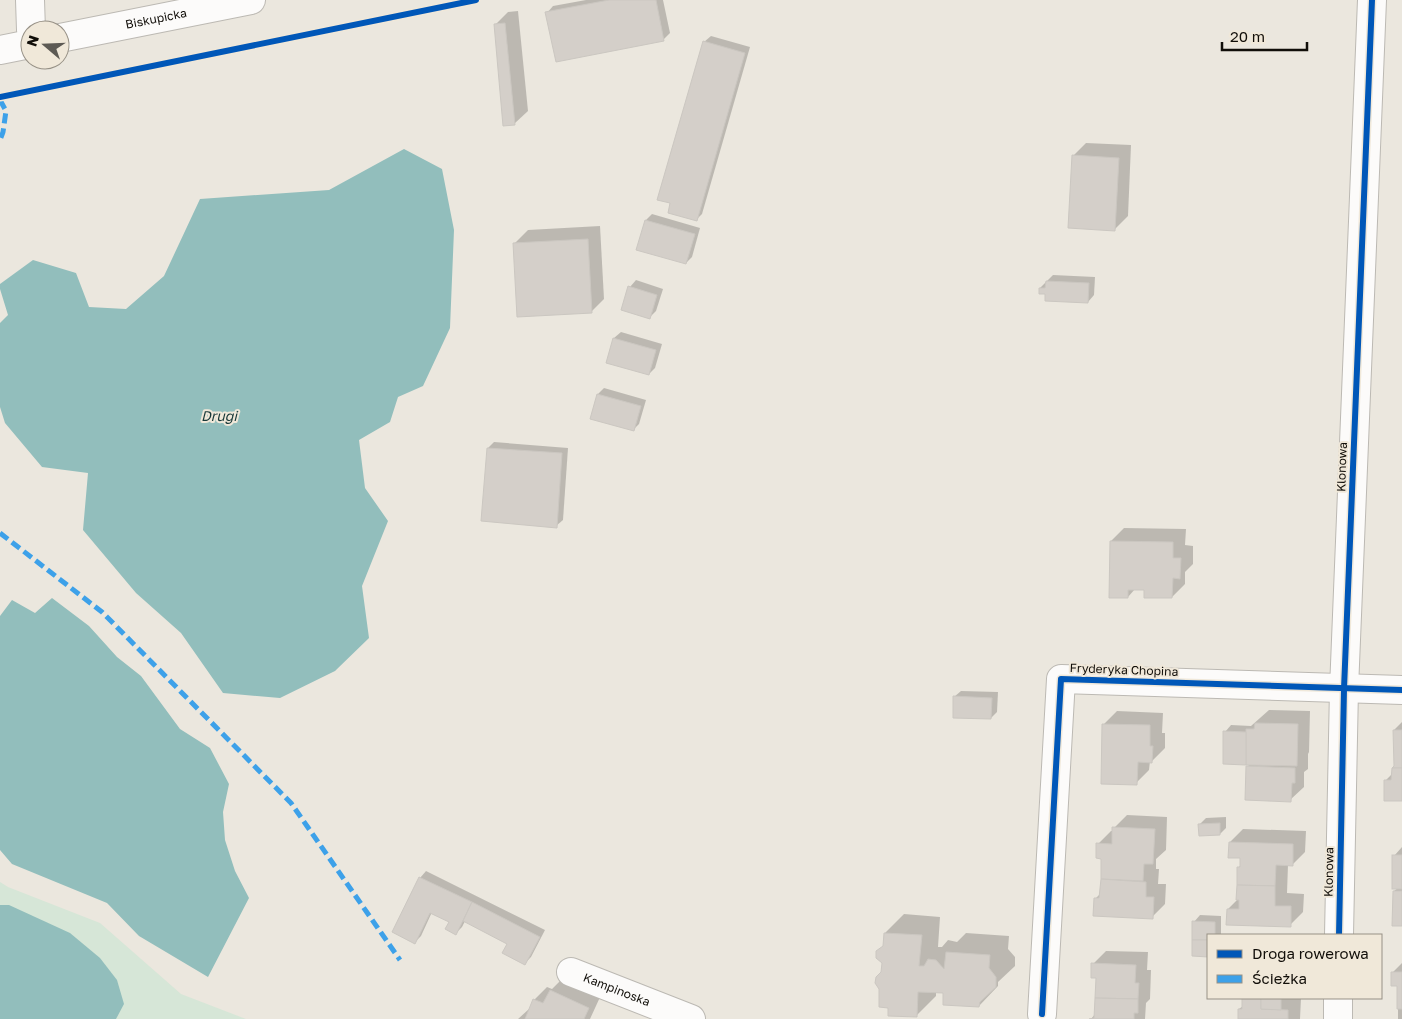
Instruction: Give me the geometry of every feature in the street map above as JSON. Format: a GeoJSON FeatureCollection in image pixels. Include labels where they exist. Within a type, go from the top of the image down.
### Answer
{"type":"FeatureCollection","features":[{"type":"Feature","properties":{"kind":"street"},"geometry":{"type":"LineString","coordinates":[[30,0],[31,20]]}},
{"type":"Feature","properties":{"kind":"street","name":"Biskupicka"},"geometry":{"type":"LineString","coordinates":[[70,36],[250,0]]}},
{"type":"Feature","properties":{"kind":"street","name":"Klonowa"},"geometry":{"type":"LineString","coordinates":[[1339,934],[1344,689],[1372,0]]}},
{"type":"Feature","properties":{"kind":"street"},"geometry":{"type":"LineString","coordinates":[[0,50],[20,46]]}},
{"type":"Feature","properties":{"kind":"street","name":"Fryderyka Chopina"},"geometry":{"type":"LineString","coordinates":[[1042,1014],[1061,679],[1402,690]]}},
{"type":"Feature","properties":{"kind":"street","name":"Kampinoska"},"geometry":{"type":"LineString","coordinates":[[571,972],[691,1019]]}},
{"type":"Feature","properties":{"kind":"street"},"geometry":{"type":"LineString","coordinates":[[1338,999],[1338,1019]]}},
{"type":"Feature","properties":{"kind":"green space"},"geometry":{"type":"Polygon","coordinates":[[[0,882],[8,887],[100,923],[181,994],[246,1019],[0,1019],[0,882]]]}},
{"type":"Feature","properties":{"kind":"water","name":"Drugi"},"geometry":{"type":"Polygon","coordinates":[[[404,149],[442,169],[454,230],[450,328],[423,386],[398,397],[390,422],[359,440],[365,488],[388,521],[362,586],[369,638],[335,671],[280,698],[223,693],[181,633],[136,593],[83,530],[88,473],[42,467],[5,423],[0,407],[0,323],[8,315],[0,284],[33,260],[76,273],[89,307],[126,309],[164,276],[200,199],[329,190],[404,149]]]}},
{"type":"Feature","properties":{"kind":"water"},"geometry":{"type":"Polygon","coordinates":[[[52,598],[89,626],[117,657],[141,676],[180,729],[210,748],[229,784],[223,812],[225,840],[235,871],[249,898],[208,977],[139,936],[107,903],[12,864],[0,850],[0,616],[12,600],[35,613],[52,598]]]}},
{"type":"Feature","properties":{"kind":"water"},"geometry":{"type":"Polygon","coordinates":[[[0,905],[9,905],[70,933],[100,958],[117,980],[124,1004],[116,1019],[0,1019],[0,905]]]}},
{"type":"Feature","properties":{"kind":"building"},"geometry":{"type":"Polygon","coordinates":[[[609,0],[656,0],[664,41],[556,62],[545,12],[609,0]]]}},
{"type":"Feature","properties":{"kind":"building"},"geometry":{"type":"Polygon","coordinates":[[[505,23],[515,125],[503,126],[494,24],[505,23]]]}},
{"type":"Feature","properties":{"kind":"building"},"geometry":{"type":"Polygon","coordinates":[[[703,41],[745,53],[697,221],[668,213],[670,203],[657,200],[703,41]]]}},
{"type":"Feature","properties":{"kind":"building"},"geometry":{"type":"Polygon","coordinates":[[[1072,155],[1119,158],[1115,231],[1068,228],[1072,155]]]}},
{"type":"Feature","properties":{"kind":"building"},"geometry":{"type":"Polygon","coordinates":[[[645,220],[695,234],[686,264],[636,250],[645,220]]]}},
{"type":"Feature","properties":{"kind":"building"},"geometry":{"type":"Polygon","coordinates":[[[588,239],[592,313],[517,317],[513,243],[588,239]]]}},
{"type":"Feature","properties":{"kind":"building"},"geometry":{"type":"Polygon","coordinates":[[[1046,281],[1089,283],[1088,303],[1045,301],[1045,294],[1039,294],[1039,288],[1045,288],[1046,281]]]}},
{"type":"Feature","properties":{"kind":"building"},"geometry":{"type":"Polygon","coordinates":[[[628,286],[657,295],[650,319],[621,310],[628,286]]]}},
{"type":"Feature","properties":{"kind":"building"},"geometry":{"type":"Polygon","coordinates":[[[613,338],[656,350],[649,375],[606,363],[613,338]]]}},
{"type":"Feature","properties":{"kind":"building"},"geometry":{"type":"Polygon","coordinates":[[[597,394],[641,406],[634,431],[590,419],[597,394]]]}},
{"type":"Feature","properties":{"kind":"building"},"geometry":{"type":"Polygon","coordinates":[[[487,448],[562,453],[557,528],[481,521],[487,448]]]}},
{"type":"Feature","properties":{"kind":"building"},"geometry":{"type":"Polygon","coordinates":[[[1110,541],[1173,542],[1173,558],[1181,558],[1180,579],[1173,578],[1172,598],[1144,598],[1144,590],[1128,590],[1128,598],[1109,598],[1110,541]]]}},
{"type":"Feature","properties":{"kind":"building"},"geometry":{"type":"Polygon","coordinates":[[[953,696],[992,698],[991,719],[953,718],[953,696]]]}},
{"type":"Feature","properties":{"kind":"building"},"geometry":{"type":"Polygon","coordinates":[[[1255,723],[1298,724],[1297,766],[1246,765],[1246,729],[1254,729],[1255,723]]]}},
{"type":"Feature","properties":{"kind":"building"},"geometry":{"type":"Polygon","coordinates":[[[1102,724],[1150,725],[1150,746],[1153,746],[1152,763],[1138,762],[1137,785],[1101,784],[1102,724]]]}},
{"type":"Feature","properties":{"kind":"building"},"geometry":{"type":"Polygon","coordinates":[[[1393,730],[1402,730],[1402,768],[1392,768],[1394,766],[1393,730]]]}},
{"type":"Feature","properties":{"kind":"building"},"geometry":{"type":"Polygon","coordinates":[[[1223,731],[1246,732],[1246,765],[1223,764],[1223,731]]]}},
{"type":"Feature","properties":{"kind":"building"},"geometry":{"type":"Polygon","coordinates":[[[1246,766],[1295,768],[1295,783],[1292,783],[1291,802],[1245,800],[1246,766]]]}},
{"type":"Feature","properties":{"kind":"building"},"geometry":{"type":"Polygon","coordinates":[[[1392,768],[1402,768],[1402,801],[1384,801],[1384,780],[1391,780],[1392,768]]]}},
{"type":"Feature","properties":{"kind":"building"},"geometry":{"type":"Polygon","coordinates":[[[1220,823],[1220,835],[1199,836],[1198,824],[1220,823]]]}},
{"type":"Feature","properties":{"kind":"building"},"geometry":{"type":"Polygon","coordinates":[[[1112,827],[1155,829],[1153,864],[1144,864],[1143,881],[1101,879],[1101,859],[1096,858],[1096,843],[1112,844],[1112,827]]]}},
{"type":"Feature","properties":{"kind":"building"},"geometry":{"type":"Polygon","coordinates":[[[1229,842],[1293,844],[1293,866],[1276,865],[1275,886],[1237,885],[1237,867],[1240,867],[1240,858],[1228,858],[1229,842]]]}},
{"type":"Feature","properties":{"kind":"building"},"geometry":{"type":"Polygon","coordinates":[[[1392,855],[1402,855],[1402,889],[1392,889],[1392,855]]]}},
{"type":"Feature","properties":{"kind":"building"},"geometry":{"type":"Polygon","coordinates":[[[419,877],[472,902],[456,935],[445,929],[449,922],[430,913],[415,944],[392,932],[419,877]]]}},
{"type":"Feature","properties":{"kind":"building"},"geometry":{"type":"Polygon","coordinates":[[[1101,879],[1146,882],[1146,897],[1154,897],[1153,919],[1093,916],[1094,898],[1099,898],[1101,879]]]}},
{"type":"Feature","properties":{"kind":"building"},"geometry":{"type":"Polygon","coordinates":[[[1237,885],[1275,886],[1275,906],[1291,906],[1291,927],[1226,925],[1227,909],[1239,909],[1239,900],[1236,900],[1237,885]]]}},
{"type":"Feature","properties":{"kind":"building"},"geometry":{"type":"Polygon","coordinates":[[[1393,891],[1402,891],[1402,926],[1392,926],[1393,891]]]}},
{"type":"Feature","properties":{"kind":"building"},"geometry":{"type":"Polygon","coordinates":[[[472,902],[540,937],[525,965],[502,953],[507,944],[463,921],[472,902]]]}},
{"type":"Feature","properties":{"kind":"building"},"geometry":{"type":"Polygon","coordinates":[[[1192,921],[1215,922],[1215,934],[1207,934],[1207,940],[1192,940],[1192,921]]]}},
{"type":"Feature","properties":{"kind":"building"},"geometry":{"type":"Polygon","coordinates":[[[884,933],[922,935],[919,966],[924,966],[928,959],[936,960],[944,969],[946,952],[990,955],[989,968],[996,977],[996,987],[980,1002],[979,1007],[943,1005],[943,993],[918,992],[917,1017],[888,1016],[888,1008],[879,1007],[879,989],[875,983],[876,977],[881,972],[882,963],[876,958],[876,951],[883,946],[884,933]]]}},
{"type":"Feature","properties":{"kind":"building"},"geometry":{"type":"Polygon","coordinates":[[[1192,940],[1207,940],[1207,957],[1192,956],[1192,940]]]}},
{"type":"Feature","properties":{"kind":"building"},"geometry":{"type":"Polygon","coordinates":[[[1091,963],[1136,965],[1135,983],[1139,983],[1138,999],[1095,998],[1096,978],[1091,978],[1091,963]]]}},
{"type":"Feature","properties":{"kind":"building"},"geometry":{"type":"Polygon","coordinates":[[[1391,972],[1402,972],[1402,1009],[1397,1009],[1397,986],[1391,986],[1391,972]]]}},
{"type":"Feature","properties":{"kind":"building"},"geometry":{"type":"Polygon","coordinates":[[[550,990],[589,1008],[584,1019],[525,1019],[533,999],[543,1003],[550,990]]]}},
{"type":"Feature","properties":{"kind":"building"},"geometry":{"type":"Polygon","coordinates":[[[1095,998],[1138,999],[1138,1013],[1134,1013],[1134,1019],[1089,1019],[1094,1018],[1095,998]]]}},
{"type":"Feature","properties":{"kind":"building"},"geometry":{"type":"Polygon","coordinates":[[[1242,999],[1261,999],[1261,1009],[1288,1010],[1288,1019],[1238,1019],[1238,1009],[1242,1009],[1242,999]]]}},
{"type":"Feature","properties":{"kind":"building"},"geometry":{"type":"Polygon","coordinates":[[[1261,999],[1281,999],[1281,1010],[1261,1009],[1261,999]]]}},
{"type":"Feature","properties":{"kind":"marked path"},"geometry":{"type":"LineString","coordinates":[[0,100],[6,111],[0,140]]}},
{"type":"Feature","properties":{"kind":"marked path"},"geometry":{"type":"LineString","coordinates":[[0,533],[102,612],[291,803],[400,960]]}},
{"type":"Feature","properties":{"kind":"cycle path"},"geometry":{"type":"LineString","coordinates":[[0,97],[476,0]]}},
{"type":"Feature","properties":{"kind":"cycle path"},"geometry":{"type":"LineString","coordinates":[[1339,934],[1344,689],[1372,0]]}},
{"type":"Feature","properties":{"kind":"cycle path"},"geometry":{"type":"LineString","coordinates":[[1042,1014],[1061,679],[1402,690]]}}]}
